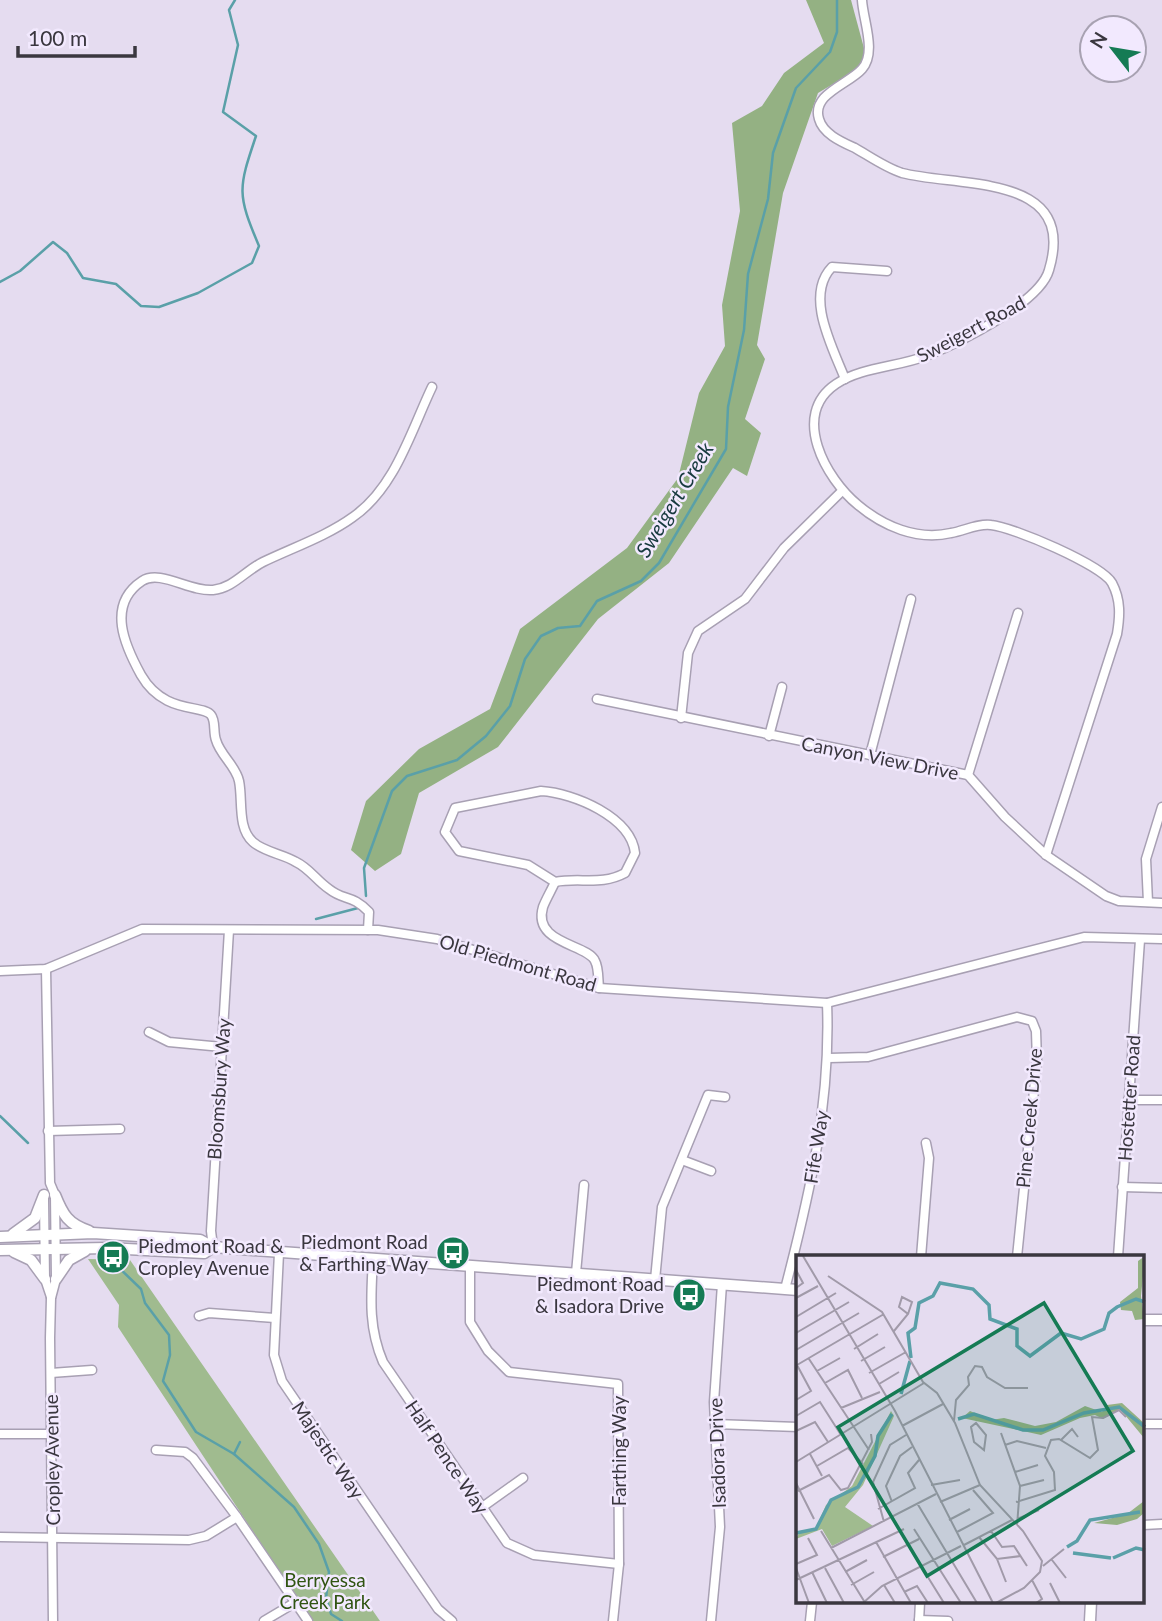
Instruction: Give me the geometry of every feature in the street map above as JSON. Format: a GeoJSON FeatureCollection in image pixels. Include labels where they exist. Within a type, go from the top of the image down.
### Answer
{"type":"FeatureCollection","features":[{"type":"Feature","properties":{"kind":"main road"},"geometry":{"type":"LineString","coordinates":[[4,1237],[29,1224],[50,1195],[74,1226],[93,1233]]}},
{"type":"Feature","properties":{"kind":"main road"},"geometry":{"type":"LineString","coordinates":[[4,1237],[93,1233],[200,1240],[213,1247],[279,1253],[796,1290]]}},
{"type":"Feature","properties":{"kind":"main road"},"geometry":{"type":"LineString","coordinates":[[5,1250],[91,1248],[204,1253],[213,1247]]}},
{"type":"Feature","properties":{"kind":"main road"},"geometry":{"type":"LineString","coordinates":[[57,1279],[74,1255],[91,1248]]}},
{"type":"Feature","properties":{"kind":"main road"},"geometry":{"type":"LineString","coordinates":[[5,1250],[31,1260],[45,1279]]}},
{"type":"Feature","properties":{"kind":"main road"},"geometry":{"type":"LineString","coordinates":[[1144,1320],[1162,1320]]}},
{"type":"Feature","properties":{"kind":"street","name":"Sweigert Road"},"geometry":{"type":"LineString","coordinates":[[862,0],[869,45],[867,61],[862,69],[825,96],[818,109],[819,121],[832,136],[898,172],[1014,191],[1032,200],[1046,214],[1055,232],[1049,273],[1038,292],[1020,306],[926,356],[845,379],[823,397],[815,422],[819,450],[826,467],[842,491],[860,507],[900,530],[934,535],[988,524],[1007,528],[1085,562],[1105,574],[1112,584],[1120,606],[1117,634],[1046,855]]}},
{"type":"Feature","properties":{"kind":"street"},"geometry":{"type":"LineString","coordinates":[[845,379],[828,342],[821,314],[824,275],[832,267],[887,271]]}},
{"type":"Feature","properties":{"kind":"street"},"geometry":{"type":"LineString","coordinates":[[369,930],[369,912],[357,899],[331,891],[298,862],[254,843],[242,815],[239,779],[217,745],[212,716],[209,712],[176,706],[157,697],[142,676],[120,626],[120,617],[131,591],[149,577],[162,578],[202,590],[227,587],[254,566],[353,518],[392,474],[432,387]]}},
{"type":"Feature","properties":{"kind":"street"},"geometry":{"type":"LineString","coordinates":[[681,718],[688,653],[698,631],[745,599],[784,548],[842,491]]}},
{"type":"Feature","properties":{"kind":"street"},"geometry":{"type":"LineString","coordinates":[[870,755],[911,599]]}},
{"type":"Feature","properties":{"kind":"street"},"geometry":{"type":"LineString","coordinates":[[968,775],[1018,613]]}},
{"type":"Feature","properties":{"kind":"street"},"geometry":{"type":"LineString","coordinates":[[769,736],[782,687]]}},
{"type":"Feature","properties":{"kind":"street","name":"Canyon View Drive"},"geometry":{"type":"LineString","coordinates":[[597,699],[968,775],[1005,817],[1046,855],[1106,896],[1119,901],[1162,903]]}},
{"type":"Feature","properties":{"kind":"street"},"geometry":{"type":"LineString","coordinates":[[541,792],[556,792],[591,806],[628,831],[635,853],[625,873],[598,882],[568,879],[555,882],[528,865],[459,851],[444,832],[455,808],[541,792]]}},
{"type":"Feature","properties":{"kind":"street"},"geometry":{"type":"LineString","coordinates":[[1148,902],[1146,859],[1162,807]]}},
{"type":"Feature","properties":{"kind":"street"},"geometry":{"type":"LineString","coordinates":[[555,882],[543,908],[542,919],[551,934],[562,944],[590,955],[596,961],[599,988]]}},
{"type":"Feature","properties":{"kind":"street","name":"Old Piedmont Road"},"geometry":{"type":"LineString","coordinates":[[0,971],[46,970],[142,929],[369,930],[437,939],[599,988],[827,1003],[1083,937],[1162,939]]}},
{"type":"Feature","properties":{"kind":"street","name":"Bloomsbury Way"},"geometry":{"type":"LineString","coordinates":[[213,1247],[211,1231],[229,930]]}},
{"type":"Feature","properties":{"kind":"street","name":"Hostetter Road"},"geometry":{"type":"LineString","coordinates":[[1118,1255],[1140,940]]}},
{"type":"Feature","properties":{"kind":"street","name":"Cropley Avenue"},"geometry":{"type":"LineString","coordinates":[[46,970],[50,1235],[56,1249],[57,1279],[51,1298],[53,1621]]}},
{"type":"Feature","properties":{"kind":"street","name":"Fife Way"},"geometry":{"type":"LineString","coordinates":[[785,1289],[812,1182],[829,1058],[827,1003]]}},
{"type":"Feature","properties":{"kind":"street","name":"Pine Creek Drive"},"geometry":{"type":"LineString","coordinates":[[829,1058],[868,1057],[1017,1017],[1032,1021],[1036,1031],[1037,1061],[1017,1255]]}},
{"type":"Feature","properties":{"kind":"street"},"geometry":{"type":"LineString","coordinates":[[149,1032],[169,1042],[222,1048]]}},
{"type":"Feature","properties":{"kind":"street"},"geometry":{"type":"LineString","coordinates":[[655,1280],[662,1207],[708,1095],[725,1097]]}},
{"type":"Feature","properties":{"kind":"street"},"geometry":{"type":"LineString","coordinates":[[1128,1100],[1162,1100]]}},
{"type":"Feature","properties":{"kind":"street"},"geometry":{"type":"LineString","coordinates":[[48,1131],[120,1129]]}},
{"type":"Feature","properties":{"kind":"street"},"geometry":{"type":"LineString","coordinates":[[921,1255],[929,1158],[926,1143]]}},
{"type":"Feature","properties":{"kind":"street"},"geometry":{"type":"LineString","coordinates":[[682,1160],[711,1171]]}},
{"type":"Feature","properties":{"kind":"street"},"geometry":{"type":"LineString","coordinates":[[576,1273],[584,1185]]}},
{"type":"Feature","properties":{"kind":"street"},"geometry":{"type":"LineString","coordinates":[[1122,1186],[1162,1188]]}},
{"type":"Feature","properties":{"kind":"street","name":"Cropley Avenue"},"geometry":{"type":"LineString","coordinates":[[50,1235],[44,1249],[45,1279],[51,1298]]}},
{"type":"Feature","properties":{"kind":"street","name":"Majestic Way"},"geometry":{"type":"LineString","coordinates":[[279,1253],[274,1355],[289,1392],[438,1609],[452,1621]]}},
{"type":"Feature","properties":{"kind":"street","name":"Half Pence Way"},"geometry":{"type":"LineString","coordinates":[[373,1259],[370,1318],[379,1352],[481,1508],[507,1543],[534,1555],[619,1564]]}},
{"type":"Feature","properties":{"kind":"street","name":"Farthing Way"},"geometry":{"type":"LineString","coordinates":[[470,1266],[470,1322],[488,1351],[509,1372],[618,1384],[619,1564],[613,1621]]}},
{"type":"Feature","properties":{"kind":"street","name":"Isadora Drive"},"geometry":{"type":"LineString","coordinates":[[711,1621],[720,1527],[715,1424],[722,1284]]}},
{"type":"Feature","properties":{"kind":"street"},"geometry":{"type":"LineString","coordinates":[[200,1316],[209,1313],[275,1318]]}},
{"type":"Feature","properties":{"kind":"street"},"geometry":{"type":"LineString","coordinates":[[51,1373],[92,1370]]}},
{"type":"Feature","properties":{"kind":"street"},"geometry":{"type":"LineString","coordinates":[[715,1424],[796,1427]]}},
{"type":"Feature","properties":{"kind":"street"},"geometry":{"type":"LineString","coordinates":[[1144,1424],[1162,1424]]}},
{"type":"Feature","properties":{"kind":"street"},"geometry":{"type":"LineString","coordinates":[[0,1434],[51,1434]]}},
{"type":"Feature","properties":{"kind":"street"},"geometry":{"type":"LineString","coordinates":[[156,1450],[185,1452],[193,1458],[308,1621]]}},
{"type":"Feature","properties":{"kind":"street"},"geometry":{"type":"LineString","coordinates":[[481,1508],[523,1478]]}},
{"type":"Feature","properties":{"kind":"street"},"geometry":{"type":"LineString","coordinates":[[0,1536],[190,1540],[206,1536],[237,1517]]}},
{"type":"Feature","properties":{"kind":"street"},"geometry":{"type":"LineString","coordinates":[[1144,1525],[1162,1524]]}},
{"type":"Feature","properties":{"kind":"street"},"geometry":{"type":"LineString","coordinates":[[264,1621],[296,1602]]}},
{"type":"Feature","properties":{"kind":"street"},"geometry":{"type":"LineString","coordinates":[[919,1621],[948,1621]]}},
{"type":"Feature","properties":{"kind":"green space"},"geometry":{"type":"Polygon","coordinates":[[[806,0],[851,0],[868,63],[818,93],[783,193],[757,345],[765,359],[745,419],[761,433],[747,476],[733,468],[669,563],[598,619],[498,747],[419,793],[401,854],[375,871],[351,850],[366,801],[419,749],[490,709],[520,629],[627,548],[678,478],[699,393],[725,346],[722,305],[740,211],[732,123],[762,106],[784,73],[824,43],[806,0]]]}},
{"type":"Feature","properties":{"kind":"green space","name":"Berryessa Creek Park"},"geometry":{"type":"Polygon","coordinates":[[[88,1259],[130,1260],[380,1621],[312,1621],[118,1327],[119,1305],[88,1259]]]}},
{"type":"Feature","properties":{"kind":"waterway"},"geometry":{"type":"LineString","coordinates":[[0,282],[20,271],[53,242],[67,253],[83,278],[116,284],[141,306],[159,307],[198,293],[252,263],[259,246],[242,191],[256,136],[223,112],[238,45],[229,10],[235,0]]}},
{"type":"Feature","properties":{"kind":"waterway","name":"Sweigert Creek"},"geometry":{"type":"LineString","coordinates":[[366,896],[364,868],[392,791],[407,776],[457,760],[486,736],[510,706],[525,659],[541,636],[558,628],[580,626],[597,601],[641,581],[659,563],[726,449],[728,407],[744,330],[748,274],[768,199],[773,153],[796,88],[830,52],[837,32],[837,0]]}},
{"type":"Feature","properties":{"kind":"waterway","name":"Sweigert Creek"},"geometry":{"type":"LineString","coordinates":[[316,919],[358,908]]}},
{"type":"Feature","properties":{"kind":"waterway"},"geometry":{"type":"LineString","coordinates":[[0,1116],[28,1143]]}},
{"type":"Feature","properties":{"kind":"waterway"},"geometry":{"type":"LineString","coordinates":[[113,1262],[141,1289],[145,1303],[169,1335],[170,1355],[163,1381],[196,1432],[234,1454],[294,1507],[319,1544],[329,1572],[326,1598],[331,1614],[342,1621]]}},
{"type":"Feature","properties":{"kind":"waterway","name":"Sweigert Creek"},"geometry":{"type":"LineString","coordinates":[[234,1454],[240,1442]]}},
{"type":"Feature","properties":{"kind":"place","name":"Piedmont Road & Farthing Way"},"geometry":{"type":"Point","coordinates":[453,1253]}},
{"type":"Feature","properties":{"kind":"place","name":"Piedmont Road & Cropley Avenue"},"geometry":{"type":"Point","coordinates":[113,1257]}},
{"type":"Feature","properties":{"kind":"place","name":"Piedmont Road & Isadora Drive"},"geometry":{"type":"Point","coordinates":[689,1295]}}]}
